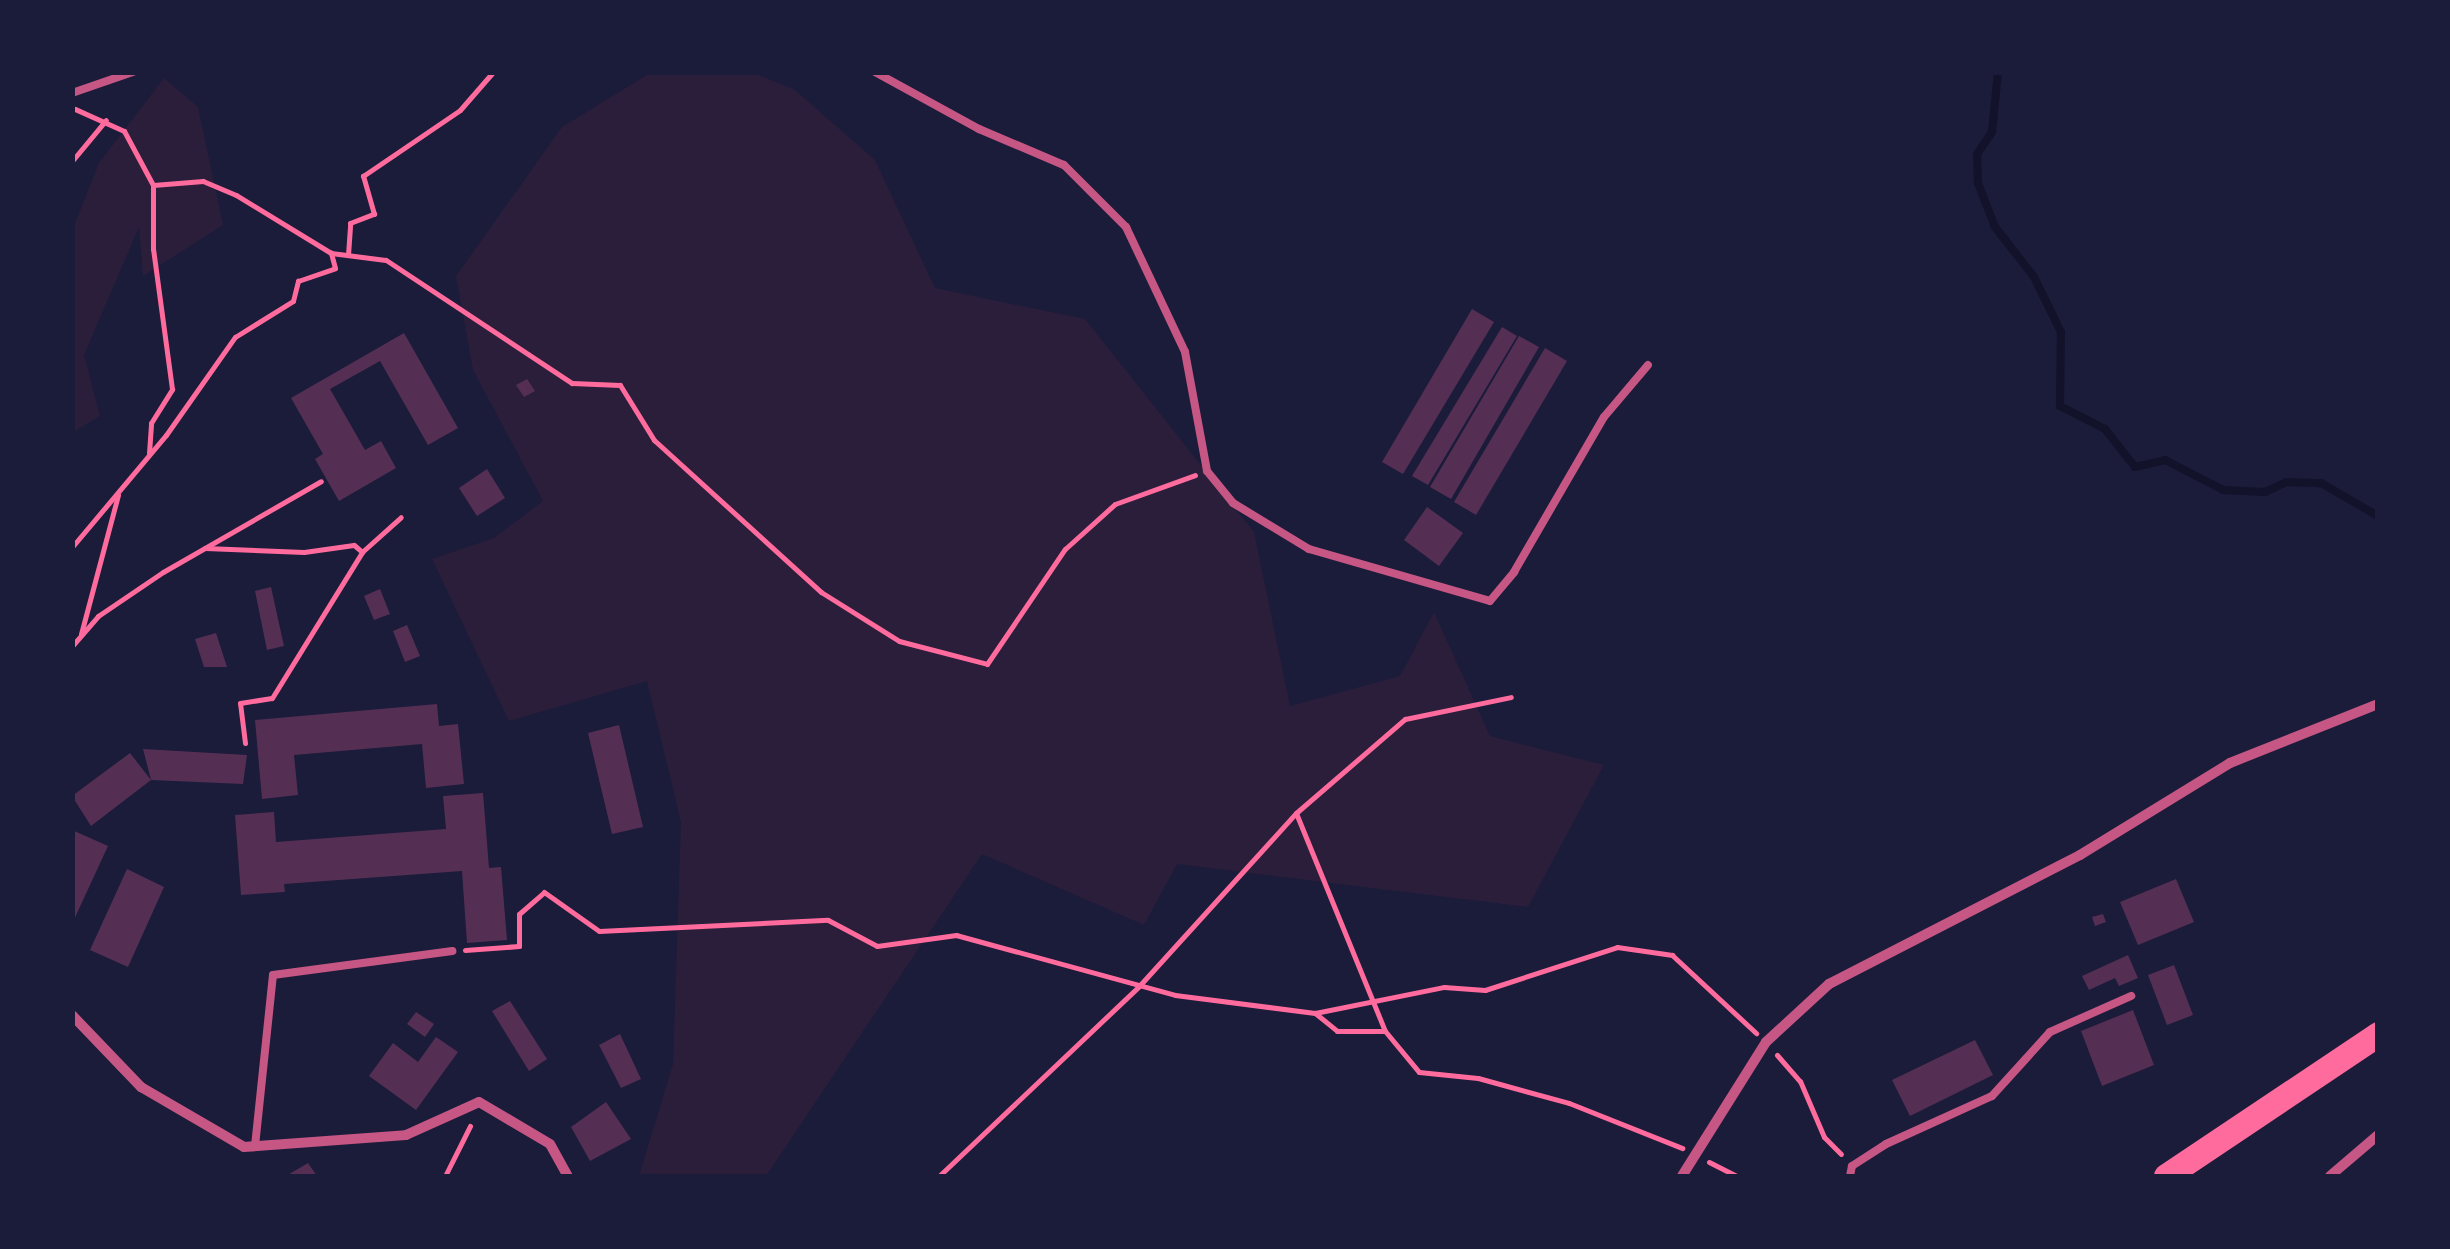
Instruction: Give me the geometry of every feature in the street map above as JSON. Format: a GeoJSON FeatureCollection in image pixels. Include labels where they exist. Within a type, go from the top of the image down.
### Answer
{"type":"FeatureCollection","features":[{"type":"Feature","properties":{"kind":"main road"},"geometry":{"type":"LineString","coordinates":[[2166,1176],[2378,1034]]}},
{"type":"Feature","properties":{"kind":"street"},"geometry":{"type":"LineString","coordinates":[[1682,1176],[1766,1042],[1829,984],[2080,855],[2230,763],[2378,704]]}},
{"type":"Feature","properties":{"kind":"street"},"geometry":{"type":"LineString","coordinates":[[72,1015],[142,1087],[244,1147],[406,1135],[479,1102],[550,1144],[568,1176]]}},
{"type":"Feature","properties":{"kind":"street"},"geometry":{"type":"LineString","coordinates":[[2330,1176],[2378,1135]]}},
{"type":"Feature","properties":{"kind":"lane"},"geometry":{"type":"LineString","coordinates":[[72,93],[133,72]]}},
{"type":"Feature","properties":{"kind":"lane"},"geometry":{"type":"LineString","coordinates":[[875,72],[980,129],[1064,165],[1126,227],[1185,352],[1207,471],[1233,503],[1309,549],[1490,601],[1514,572],[1550,500],[1604,417],[1648,365]]}},
{"type":"Feature","properties":{"kind":"lane"},"geometry":{"type":"LineString","coordinates":[[255,1146],[273,975],[452,952]]}},
{"type":"Feature","properties":{"kind":"lane"},"geometry":{"type":"LineString","coordinates":[[1850,1176],[1852,1166],[1886,1144],[1992,1096],[2050,1032],[2131,996]]}},
{"type":"Feature","properties":{"kind":"path"},"geometry":{"type":"LineString","coordinates":[[348,256],[350,223],[374,214],[364,176],[460,110],[494,72]]}},
{"type":"Feature","properties":{"kind":"path"},"geometry":{"type":"LineString","coordinates":[[72,109],[106,120],[124,131],[153,185],[153,249],[172,389],[150,422],[148,456]]}},
{"type":"Feature","properties":{"kind":"path"},"geometry":{"type":"LineString","coordinates":[[72,161],[106,120]]}},
{"type":"Feature","properties":{"kind":"path"},"geometry":{"type":"LineString","coordinates":[[153,185],[203,182],[330,253],[386,260],[572,383],[620,385],[654,440],[821,592],[900,641],[988,664],[1065,549],[1115,504],[1207,471]]}},
{"type":"Feature","properties":{"kind":"path"},"geometry":{"type":"LineString","coordinates":[[72,547],[148,456],[235,337],[293,301],[298,281],[335,268],[330,253]]}},
{"type":"Feature","properties":{"kind":"path"},"geometry":{"type":"LineString","coordinates":[[72,646],[98,616],[202,548],[321,482]]}},
{"type":"Feature","properties":{"kind":"path"},"geometry":{"type":"LineString","coordinates":[[80,637],[118,492]]}},
{"type":"Feature","properties":{"kind":"path"},"geometry":{"type":"LineString","coordinates":[[244,743],[240,703],[272,698],[362,552],[401,516]]}},
{"type":"Feature","properties":{"kind":"path"},"geometry":{"type":"LineString","coordinates":[[202,548],[304,552],[354,545],[362,552]]}},
{"type":"Feature","properties":{"kind":"path"},"geometry":{"type":"LineString","coordinates":[[939,1176],[1140,984],[1296,813],[1405,719],[1512,697]]}},
{"type":"Feature","properties":{"kind":"path"},"geometry":{"type":"LineString","coordinates":[[1296,813],[1385,1031],[1419,1072],[1478,1078],[1569,1104],[1696,1154],[1737,1176]]}},
{"type":"Feature","properties":{"kind":"path"},"geometry":{"type":"LineString","coordinates":[[452,952],[519,946],[519,914],[544,892],[599,931],[828,920],[876,946],[956,935],[1140,984],[1253,1008],[1315,1013],[1371,998],[1444,987],[1484,990],[1617,948],[1672,955]]}},
{"type":"Feature","properties":{"kind":"path"},"geometry":{"type":"LineString","coordinates":[[1315,1013],[1337,1030],[1385,1031]]}},
{"type":"Feature","properties":{"kind":"path"},"geometry":{"type":"LineString","coordinates":[[444,1176],[479,1102]]}},
{"type":"Feature","properties":{"kind":"shaded area"},"geometry":{"type":"Polygon","coordinates":[[[650,73],[754,73],[795,90],[875,160],[935,288],[1085,319],[1254,532],[1290,706],[1400,676],[1434,612],[1490,736],[1604,765],[1528,907],[1177,864],[1144,925],[982,854],[766,1176],[639,1176],[673,1064],[681,822],[647,681],[509,721],[432,559],[494,538],[543,501],[473,370],[456,276],[562,127],[650,73]]]}},
{"type":"Feature","properties":{"kind":"shaded area"},"geometry":{"type":"Polygon","coordinates":[[[164,78],[198,107],[223,225],[143,276],[139,227],[84,355],[100,416],[73,432],[72,231],[99,163],[164,78]]]}},
{"type":"Feature","properties":{"kind":"building"},"geometry":{"type":"Polygon","coordinates":[[[1472,309],[1494,322],[1403,474],[1382,462],[1472,309]]]}},
{"type":"Feature","properties":{"kind":"building"},"geometry":{"type":"Polygon","coordinates":[[[1502,327],[1517,336],[1428,485],[1412,476],[1502,327]]]}},
{"type":"Feature","properties":{"kind":"building"},"geometry":{"type":"Polygon","coordinates":[[[404,333],[458,428],[428,445],[380,361],[330,389],[365,450],[381,441],[396,468],[339,501],[315,459],[323,454],[291,398],[404,333]]]}},
{"type":"Feature","properties":{"kind":"building"},"geometry":{"type":"Polygon","coordinates":[[[1519,336],[1539,347],[1451,499],[1430,487],[1519,336]]]}},
{"type":"Feature","properties":{"kind":"building"},"geometry":{"type":"Polygon","coordinates":[[[1545,348],[1567,361],[1476,515],[1454,502],[1545,348]]]}},
{"type":"Feature","properties":{"kind":"building"},"geometry":{"type":"Polygon","coordinates":[[[527,379],[535,391],[524,397],[516,385],[527,379]]]}},
{"type":"Feature","properties":{"kind":"building"},"geometry":{"type":"Polygon","coordinates":[[[487,469],[505,498],[477,516],[459,488],[487,469]]]}},
{"type":"Feature","properties":{"kind":"building"},"geometry":{"type":"Polygon","coordinates":[[[1427,507],[1463,533],[1439,566],[1404,540],[1427,507]]]}},
{"type":"Feature","properties":{"kind":"building"},"geometry":{"type":"Polygon","coordinates":[[[271,587],[284,646],[267,650],[255,591],[271,587]]]}},
{"type":"Feature","properties":{"kind":"building"},"geometry":{"type":"Polygon","coordinates":[[[380,589],[390,614],[374,620],[364,596],[380,589]]]}},
{"type":"Feature","properties":{"kind":"building"},"geometry":{"type":"Polygon","coordinates":[[[407,625],[420,656],[405,662],[393,631],[407,625]]]}},
{"type":"Feature","properties":{"kind":"building"},"geometry":{"type":"Polygon","coordinates":[[[216,633],[227,667],[204,667],[195,639],[216,633]]]}},
{"type":"Feature","properties":{"kind":"building"},"geometry":{"type":"Polygon","coordinates":[[[437,704],[439,726],[458,724],[464,784],[426,788],[422,744],[294,755],[298,795],[262,799],[255,720],[437,704]]]}},
{"type":"Feature","properties":{"kind":"building"},"geometry":{"type":"Polygon","coordinates":[[[619,725],[643,827],[612,834],[588,733],[619,725]]]}},
{"type":"Feature","properties":{"kind":"building"},"geometry":{"type":"Polygon","coordinates":[[[143,749],[247,755],[243,784],[151,780],[143,749]]]}},
{"type":"Feature","properties":{"kind":"building"},"geometry":{"type":"Polygon","coordinates":[[[130,753],[151,780],[91,826],[72,796],[130,753]]]}},
{"type":"Feature","properties":{"kind":"building"},"geometry":{"type":"Polygon","coordinates":[[[483,793],[489,868],[501,867],[507,940],[467,943],[462,871],[284,884],[285,892],[241,895],[235,815],[274,812],[276,842],[446,829],[443,796],[483,793]]]}},
{"type":"Feature","properties":{"kind":"building"},"geometry":{"type":"Polygon","coordinates":[[[72,830],[108,846],[72,924],[72,830]]]}},
{"type":"Feature","properties":{"kind":"building"},"geometry":{"type":"Polygon","coordinates":[[[127,869],[164,887],[128,967],[90,950],[127,869]]]}},
{"type":"Feature","properties":{"kind":"building"},"geometry":{"type":"Polygon","coordinates":[[[2176,879],[2194,922],[2138,945],[2120,902],[2176,879]]]}},
{"type":"Feature","properties":{"kind":"building"},"geometry":{"type":"Polygon","coordinates":[[[2103,914],[2106,922],[2095,926],[2092,917],[2103,914]]]}},
{"type":"Feature","properties":{"kind":"building"},"geometry":{"type":"Polygon","coordinates":[[[2128,955],[2138,978],[2119,986],[2115,978],[2089,990],[2082,976],[2128,955]]]}},
{"type":"Feature","properties":{"kind":"building"},"geometry":{"type":"Polygon","coordinates":[[[2174,965],[2193,1015],[2167,1025],[2148,975],[2174,965]]]}},
{"type":"Feature","properties":{"kind":"building"},"geometry":{"type":"Polygon","coordinates":[[[510,1001],[547,1059],[529,1071],[492,1011],[510,1001]]]}},
{"type":"Feature","properties":{"kind":"building"},"geometry":{"type":"Polygon","coordinates":[[[2133,1010],[2154,1065],[2102,1086],[2081,1031],[2133,1010]]]}},
{"type":"Feature","properties":{"kind":"building"},"geometry":{"type":"Polygon","coordinates":[[[416,1012],[434,1024],[425,1037],[407,1024],[416,1012]]]}},
{"type":"Feature","properties":{"kind":"building"},"geometry":{"type":"Polygon","coordinates":[[[620,1034],[641,1079],[621,1088],[599,1045],[620,1034]]]}},
{"type":"Feature","properties":{"kind":"building"},"geometry":{"type":"Polygon","coordinates":[[[436,1037],[458,1052],[416,1110],[369,1076],[393,1043],[418,1062],[436,1037]]]}},
{"type":"Feature","properties":{"kind":"building"},"geometry":{"type":"Polygon","coordinates":[[[1975,1040],[1993,1075],[1910,1116],[1892,1080],[1975,1040]]]}},
{"type":"Feature","properties":{"kind":"building"},"geometry":{"type":"Polygon","coordinates":[[[606,1102],[631,1139],[590,1161],[571,1127],[606,1102]]]}},
{"type":"Feature","properties":{"kind":"building"},"geometry":{"type":"Polygon","coordinates":[[[308,1163],[317,1176],[286,1176],[308,1163]]]}},
{"type":"Feature","properties":{"kind":"waterway"},"geometry":{"type":"LineString","coordinates":[[1998,72],[1992,132],[1977,154],[1978,183],[1995,227],[2034,277],[2061,332],[2060,406],[2105,429],[2135,467],[2165,460],[2223,490],[2265,492],[2286,482],[2321,483],[2378,516]]}}]}
